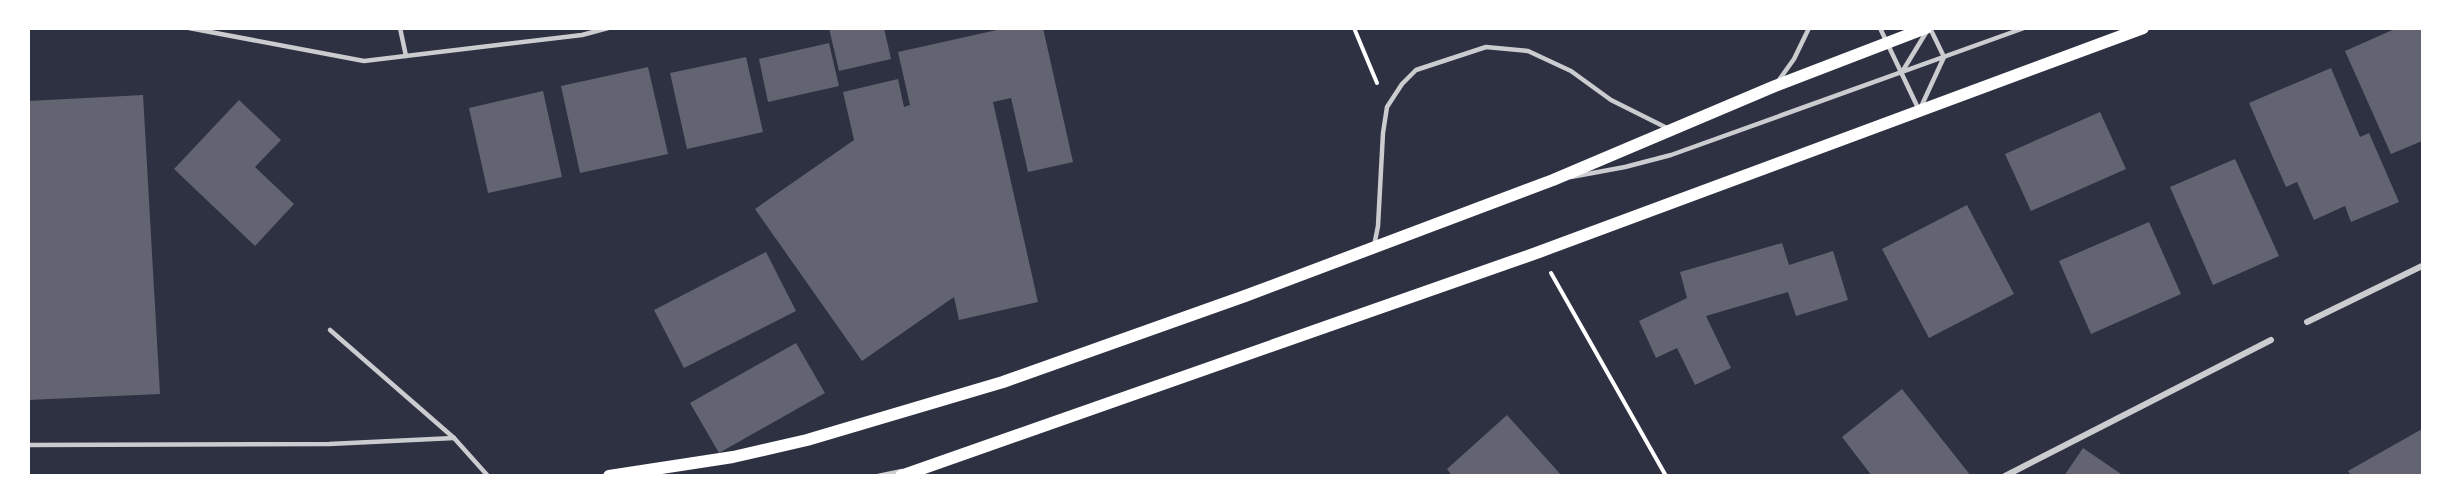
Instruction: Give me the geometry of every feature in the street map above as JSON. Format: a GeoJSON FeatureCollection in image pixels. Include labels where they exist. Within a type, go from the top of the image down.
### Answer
{"type":"FeatureCollection","features":[{"type":"Feature","properties":{"kind":"main road"},"geometry":{"type":"LineString","coordinates":[[609,476],[733,457],[905,413],[1003,382],[1234,300],[1553,180],[1775,86],[1928,28]]}},
{"type":"Feature","properties":{"kind":"main road"},"geometry":{"type":"LineString","coordinates":[[901,476],[1539,252],[2143,28]]}},
{"type":"Feature","properties":{"kind":"street"},"geometry":{"type":"LineString","coordinates":[[2307,322],[2422,266]]}},
{"type":"Feature","properties":{"kind":"street"},"geometry":{"type":"LineString","coordinates":[[2005,476],[2271,340]]}},
{"type":"Feature","properties":{"kind":"lane"},"geometry":{"type":"LineString","coordinates":[[189,28],[364,61],[582,35],[608,28]]}},
{"type":"Feature","properties":{"kind":"lane"},"geometry":{"type":"LineString","coordinates":[[400,28],[406,56]]}},
{"type":"Feature","properties":{"kind":"lane"},"geometry":{"type":"LineString","coordinates":[[1775,86],[1794,60],[1809,28]]}},
{"type":"Feature","properties":{"kind":"lane"},"geometry":{"type":"LineString","coordinates":[[1880,28],[1919,111]]}},
{"type":"Feature","properties":{"kind":"lane"},"geometry":{"type":"LineString","coordinates":[[1902,72],[1928,28]]}},
{"type":"Feature","properties":{"kind":"lane"},"geometry":{"type":"LineString","coordinates":[[1928,28],[1944,57]]}},
{"type":"Feature","properties":{"kind":"lane"},"geometry":{"type":"LineString","coordinates":[[1553,180],[1625,167],[1671,155],[2024,28]]}},
{"type":"Feature","properties":{"kind":"lane"},"geometry":{"type":"LineString","coordinates":[[1373,247],[1378,226],[1383,133],[1387,107],[1402,84],[1416,70],[1486,47],[1528,51],[1571,71],[1611,100],[1672,130]]}},
{"type":"Feature","properties":{"kind":"lane"},"geometry":{"type":"LineString","coordinates":[[1919,111],[1944,57]]}},
{"type":"Feature","properties":{"kind":"lane"},"geometry":{"type":"LineString","coordinates":[[330,330],[454,438],[488,476]]}},
{"type":"Feature","properties":{"kind":"lane"},"geometry":{"type":"LineString","coordinates":[[28,445],[329,444],[454,438]]}},
{"type":"Feature","properties":{"kind":"lane"},"geometry":{"type":"LineString","coordinates":[[878,476],[921,468]]}},
{"type":"Feature","properties":{"kind":"path"},"geometry":{"type":"LineString","coordinates":[[1354,28],[1387,107]]}},
{"type":"Feature","properties":{"kind":"path"},"geometry":{"type":"LineString","coordinates":[[1539,252],[1666,476]]}},
{"type":"Feature","properties":{"kind":"building"},"geometry":{"type":"Polygon","coordinates":[[[829,28],[884,28],[891,59],[839,71],[829,28]]]}},
{"type":"Feature","properties":{"kind":"building"},"geometry":{"type":"Polygon","coordinates":[[[1006,28],[1043,28],[1073,162],[1028,172],[1011,98],[993,102],[1038,302],[959,320],[954,297],[862,361],[755,209],[854,140],[843,92],[898,79],[904,107],[910,105],[898,52],[1006,28]]]}},
{"type":"Feature","properties":{"kind":"building"},"geometry":{"type":"Polygon","coordinates":[[[2397,28],[2422,28],[2422,141],[2391,154],[2345,51],[2397,28]]]}},
{"type":"Feature","properties":{"kind":"building"},"geometry":{"type":"Polygon","coordinates":[[[829,43],[839,86],[768,102],[759,59],[829,43]]]}},
{"type":"Feature","properties":{"kind":"building"},"geometry":{"type":"Polygon","coordinates":[[[746,57],[763,132],[687,149],[670,73],[746,57]]]}},
{"type":"Feature","properties":{"kind":"building"},"geometry":{"type":"Polygon","coordinates":[[[648,67],[668,154],[580,173],[561,86],[648,67]]]}},
{"type":"Feature","properties":{"kind":"building"},"geometry":{"type":"Polygon","coordinates":[[[2331,68],[2360,137],[2369,133],[2399,202],[2351,222],[2345,206],[2314,220],[2297,182],[2286,187],[2249,103],[2331,68]]]}},
{"type":"Feature","properties":{"kind":"building"},"geometry":{"type":"Polygon","coordinates":[[[543,91],[562,177],[488,193],[469,108],[543,91]]]}},
{"type":"Feature","properties":{"kind":"building"},"geometry":{"type":"Polygon","coordinates":[[[143,95],[160,394],[28,400],[28,101],[143,95]]]}},
{"type":"Feature","properties":{"kind":"building"},"geometry":{"type":"Polygon","coordinates":[[[239,100],[281,140],[255,167],[294,204],[255,246],[174,169],[239,100]]]}},
{"type":"Feature","properties":{"kind":"building"},"geometry":{"type":"Polygon","coordinates":[[[2100,112],[2126,169],[2031,211],[2005,154],[2100,112]]]}},
{"type":"Feature","properties":{"kind":"building"},"geometry":{"type":"Polygon","coordinates":[[[2235,159],[2279,256],[2213,285],[2170,187],[2235,159]]]}},
{"type":"Feature","properties":{"kind":"building"},"geometry":{"type":"Polygon","coordinates":[[[1967,205],[2014,294],[1929,338],[1882,249],[1967,205]]]}},
{"type":"Feature","properties":{"kind":"building"},"geometry":{"type":"Polygon","coordinates":[[[2149,222],[2181,294],[2091,334],[2059,261],[2149,222]]]}},
{"type":"Feature","properties":{"kind":"building"},"geometry":{"type":"Polygon","coordinates":[[[1782,243],[1789,265],[1833,251],[1848,300],[1796,316],[1788,292],[1706,316],[1731,368],[1695,385],[1677,348],[1656,358],[1639,321],[1687,298],[1680,272],[1782,243]]]}},
{"type":"Feature","properties":{"kind":"building"},"geometry":{"type":"Polygon","coordinates":[[[766,252],[796,311],[684,368],[654,310],[766,252]]]}},
{"type":"Feature","properties":{"kind":"building"},"geometry":{"type":"Polygon","coordinates":[[[796,343],[825,393],[719,453],[690,403],[796,343]]]}},
{"type":"Feature","properties":{"kind":"building"},"geometry":{"type":"Polygon","coordinates":[[[1902,389],[1971,476],[1872,476],[1842,437],[1902,389]]]}},
{"type":"Feature","properties":{"kind":"building"},"geometry":{"type":"Polygon","coordinates":[[[1507,415],[1562,476],[1452,476],[1447,469],[1507,415]]]}},
{"type":"Feature","properties":{"kind":"building"},"geometry":{"type":"Polygon","coordinates":[[[2422,429],[2422,476],[2351,476],[2348,471],[2422,429]]]}},
{"type":"Feature","properties":{"kind":"building"},"geometry":{"type":"Polygon","coordinates":[[[2083,448],[2124,476],[2064,476],[2083,448]]]}}]}
